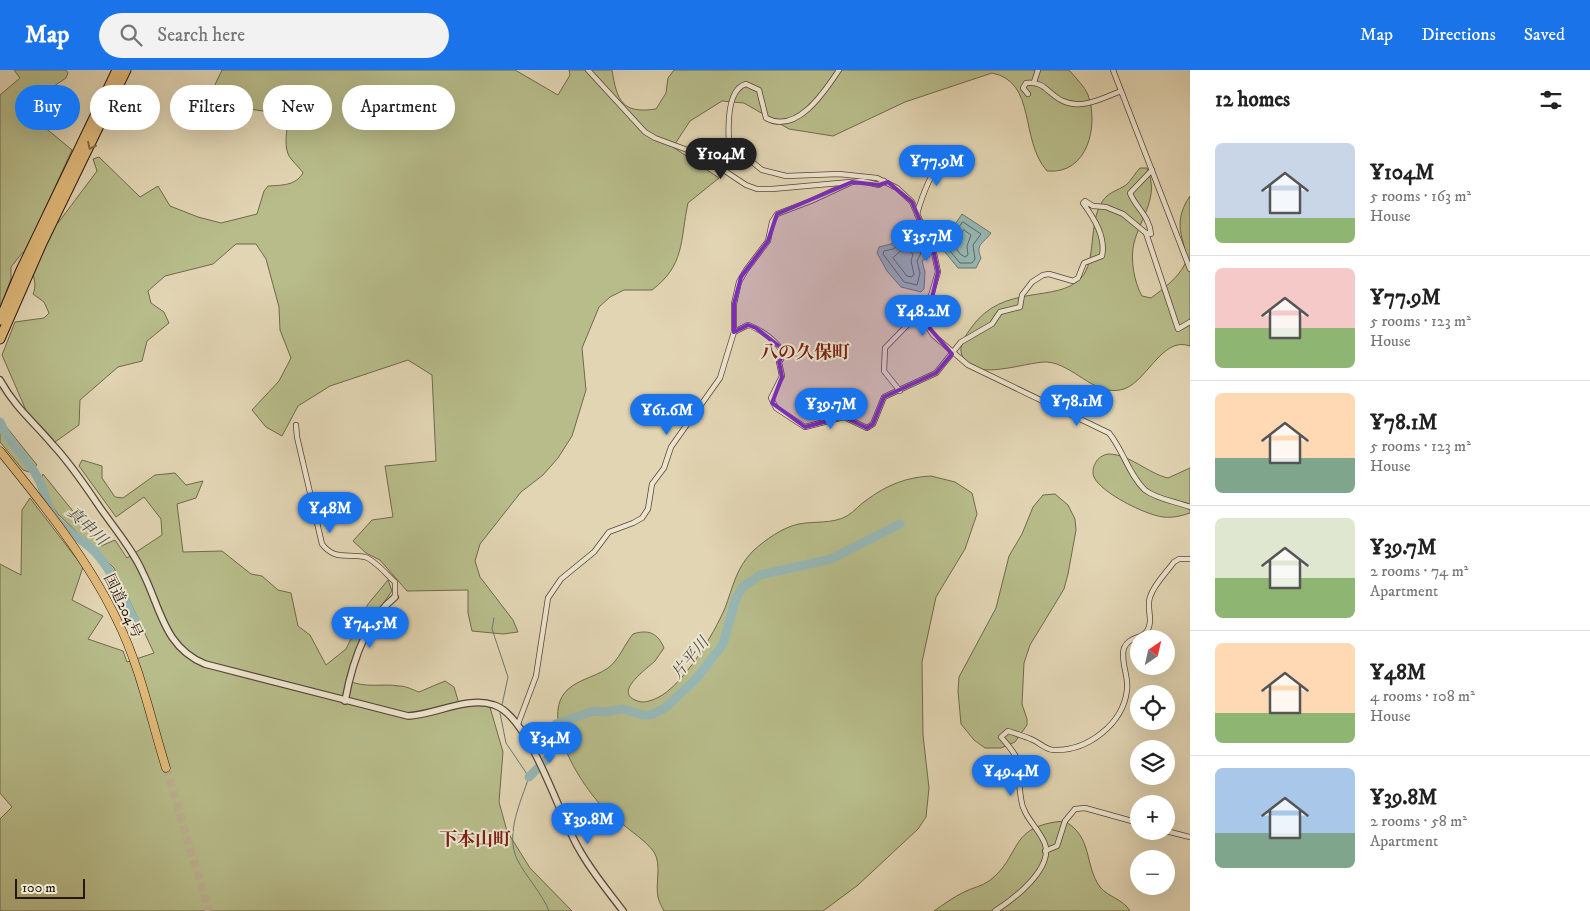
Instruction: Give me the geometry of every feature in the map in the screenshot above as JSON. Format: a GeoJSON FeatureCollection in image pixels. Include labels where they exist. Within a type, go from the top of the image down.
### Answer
{"type":"FeatureCollection","features":[{"type":"Feature","properties":{"kind":"highway"},"geometry":{"type":"LineString","coordinates":[[0,339],[39,241],[117,70]]}},
{"type":"Feature","properties":{"kind":"highway"},"geometry":{"type":"LineString","coordinates":[[0,320],[126,70]]}},
{"type":"Feature","properties":{"kind":"highway","name":"国道204号"},"geometry":{"type":"LineString","coordinates":[[0,451],[77,549],[118,621],[129,648],[166,768]]}},
{"type":"Feature","properties":{"kind":"street"},"geometry":{"type":"LineString","coordinates":[[588,70],[645,132],[655,138],[712,160],[746,185],[772,189],[852,182],[879,185],[884,181]]}},
{"type":"Feature","properties":{"kind":"street"},"geometry":{"type":"LineString","coordinates":[[839,70],[812,105],[800,116],[783,121],[772,121],[766,118],[759,90],[746,84],[740,86],[734,92],[730,113],[729,143],[762,170],[786,176],[839,174],[884,181],[904,193],[912,202],[934,253],[938,272],[925,316],[929,330],[968,365],[1110,433],[1120,446],[1135,478],[1146,490],[1190,507]]}},
{"type":"Feature","properties":{"kind":"street"},"geometry":{"type":"LineString","coordinates":[[1034,82],[1038,70]]}},
{"type":"Feature","properties":{"kind":"street"},"geometry":{"type":"LineString","coordinates":[[1113,70],[1190,269]]}},
{"type":"Feature","properties":{"kind":"street"},"geometry":{"type":"LineString","coordinates":[[1028,94],[1023,86],[1026,83],[1034,82],[1039,83],[1061,100],[1073,104],[1094,102],[1121,91]]}},
{"type":"Feature","properties":{"kind":"street"},"geometry":{"type":"LineString","coordinates":[[917,214],[922,196],[934,171],[945,155]]}},
{"type":"Feature","properties":{"kind":"street"},"geometry":{"type":"LineString","coordinates":[[1146,234],[1151,234],[1150,228],[1141,208],[1130,193],[1152,170]]}},
{"type":"Feature","properties":{"kind":"street"},"geometry":{"type":"LineString","coordinates":[[518,724],[536,676],[548,598],[561,579],[594,552],[609,532],[642,518],[648,509],[652,484],[664,468],[671,447],[720,378],[734,332],[734,304],[739,282],[768,241],[772,222],[777,214],[852,182]]}},
{"type":"Feature","properties":{"kind":"street"},"geometry":{"type":"LineString","coordinates":[[734,332],[748,325],[756,328],[781,348],[784,355],[779,366],[782,376],[771,398],[776,408],[805,427],[844,417],[867,428],[873,424],[884,397],[936,373],[952,354],[952,350],[961,342],[992,324],[1000,312],[1020,307],[1022,295],[1032,282],[1043,275],[1050,274],[1073,282],[1078,278],[1084,263],[1102,256],[1103,250],[1097,225],[1083,203],[1085,201],[1093,206],[1106,207],[1123,214],[1146,234],[1178,329],[1190,322]]}},
{"type":"Feature","properties":{"kind":"street"},"geometry":{"type":"LineString","coordinates":[[900,391],[884,371],[885,348],[920,312],[927,310]]}},
{"type":"Feature","properties":{"kind":"street"},"geometry":{"type":"LineString","coordinates":[[0,380],[22,414],[54,445],[69,464],[139,565],[167,630],[179,649],[205,664],[408,716],[430,714],[476,703],[496,705],[510,715],[526,734],[580,851],[623,911]]}},
{"type":"Feature","properties":{"kind":"street"},"geometry":{"type":"LineString","coordinates":[[296,425],[322,544],[328,552],[339,557],[366,557],[395,582],[395,597],[380,610],[356,657],[345,701]]}},
{"type":"Feature","properties":{"kind":"street"},"geometry":{"type":"LineString","coordinates":[[995,911],[1039,875],[1045,851],[1045,844],[1025,812],[1021,800],[1020,760],[1001,736],[1008,731],[1025,736],[1052,750],[1076,746],[1101,734],[1118,715],[1125,701],[1128,678],[1124,664],[1124,649],[1130,639],[1145,634],[1149,628],[1150,597],[1174,562],[1190,560]]}},
{"type":"Feature","properties":{"kind":"street"},"geometry":{"type":"LineString","coordinates":[[1045,851],[1057,846],[1065,821],[1075,809],[1085,808],[1130,820]]}},
{"type":"Feature","properties":{"kind":"street"},"geometry":{"type":"LineString","coordinates":[[1175,833],[1190,837]]}},
{"type":"Feature","properties":{"kind":"highlighted area"},"geometry":{"type":"Polygon","coordinates":[[[852,182],[879,185],[888,182],[912,202],[934,253],[938,272],[926,324],[952,354],[936,373],[884,397],[873,424],[867,428],[844,417],[805,427],[772,403],[782,377],[779,362],[785,351],[756,328],[748,325],[734,332],[734,304],[741,277],[768,241],[777,214],[852,182]]]}},
{"type":"Feature","properties":{"kind":"green space"},"geometry":{"type":"Polygon","coordinates":[[[14,70],[66,70],[68,73],[66,78],[56,85],[15,85],[15,130],[48,130],[72,150],[44,211],[58,223],[97,171],[93,159],[99,157],[140,197],[158,186],[170,206],[198,217],[221,223],[257,214],[264,191],[268,186],[292,183],[300,177],[303,173],[289,157],[286,140],[287,130],[332,130],[332,85],[263,85],[263,111],[253,110],[253,85],[215,85],[222,70],[515,70],[558,95],[570,75],[569,70],[612,70],[616,90],[623,103],[628,107],[645,110],[656,109],[666,93],[668,78],[674,70],[1069,70],[1088,95],[1092,120],[1091,133],[1081,157],[1072,165],[1061,170],[1047,171],[1038,158],[1022,100],[1016,88],[1006,78],[992,73],[905,102],[833,136],[789,129],[744,103],[722,101],[690,121],[673,147],[719,178],[688,203],[682,241],[676,262],[663,281],[652,290],[624,290],[610,297],[599,307],[582,348],[586,390],[572,436],[558,458],[543,475],[521,492],[480,544],[475,561],[480,577],[513,620],[518,632],[503,634],[472,631],[468,613],[468,590],[407,591],[380,560],[366,553],[353,541],[372,520],[393,517],[385,466],[436,461],[432,375],[408,360],[330,386],[298,406],[282,436],[266,427],[252,410],[279,381],[291,358],[280,330],[279,307],[266,259],[256,244],[236,244],[213,264],[165,276],[148,291],[151,303],[164,312],[169,323],[147,341],[142,361],[118,367],[80,400],[79,425],[55,442],[32,424],[2,355],[15,322],[44,318],[49,313],[44,302],[33,294],[35,289],[34,278],[23,252],[11,267],[11,279],[0,308],[0,95],[20,78],[14,70]]]}},
{"type":"Feature","properties":{"kind":"green space"},"geometry":{"type":"Polygon","coordinates":[[[1140,168],[1147,168],[1151,188],[1148,206],[1137,233],[1132,256],[1137,284],[1142,296],[1151,298],[1174,279],[1185,264],[1185,249],[1180,226],[1184,207],[1190,196],[1190,346],[1180,345],[1170,348],[1138,380],[1129,387],[1120,390],[1101,388],[1066,368],[1047,362],[985,370],[974,368],[966,362],[961,352],[962,342],[971,328],[984,314],[998,304],[1071,286],[1081,278],[1089,262],[1095,220],[1102,202],[1110,194],[1126,185],[1140,168]]]}},
{"type":"Feature","properties":{"kind":"green space"},"geometry":{"type":"Polygon","coordinates":[[[0,419],[37,465],[29,472],[23,470],[0,442],[0,419]]]}},
{"type":"Feature","properties":{"kind":"green space"},"geometry":{"type":"Polygon","coordinates":[[[1108,454],[1124,457],[1160,476],[1168,478],[1190,468],[1190,513],[1170,517],[1155,515],[1136,508],[1105,490],[1094,477],[1093,471],[1098,459],[1108,454]]]}},
{"type":"Feature","properties":{"kind":"green space"},"geometry":{"type":"Polygon","coordinates":[[[82,460],[102,466],[102,478],[115,497],[123,498],[155,475],[175,473],[186,485],[203,481],[196,498],[177,504],[183,552],[222,551],[251,574],[262,576],[278,590],[291,593],[298,626],[310,635],[326,665],[346,649],[368,604],[388,580],[392,591],[365,634],[354,656],[346,680],[367,685],[402,686],[419,692],[445,681],[454,687],[460,707],[489,704],[503,752],[499,802],[507,831],[530,868],[572,911],[0,911],[0,819],[12,807],[0,793],[0,564],[21,575],[22,510],[30,498],[83,567],[72,600],[103,616],[88,639],[123,651],[127,662],[154,653],[114,568],[58,514],[38,485],[43,474],[101,546],[115,540],[127,558],[162,535],[161,519],[144,497],[116,517],[79,466],[82,460]]]}},
{"type":"Feature","properties":{"kind":"green space"},"geometry":{"type":"Polygon","coordinates":[[[931,476],[955,482],[972,493],[977,514],[965,549],[936,597],[922,662],[923,735],[929,788],[926,817],[918,829],[858,885],[823,911],[664,911],[657,892],[658,863],[654,852],[598,802],[578,774],[569,757],[558,723],[558,708],[563,695],[572,686],[608,668],[633,634],[648,632],[659,639],[664,648],[655,661],[634,680],[628,691],[630,696],[641,702],[657,698],[677,683],[706,645],[720,619],[743,564],[753,551],[774,534],[781,531],[805,523],[842,519],[875,494],[890,486],[914,478],[931,476]]]}},
{"type":"Feature","properties":{"kind":"green space"},"geometry":{"type":"Polygon","coordinates":[[[1055,494],[1068,505],[1075,519],[1076,530],[1064,589],[1030,645],[1024,663],[1022,704],[1027,725],[1015,742],[1001,748],[985,748],[974,740],[961,724],[958,691],[959,677],[996,608],[1009,556],[1022,534],[1033,507],[1043,495],[1055,494]]]}},
{"type":"Feature","properties":{"kind":"green space"},"geometry":{"type":"Polygon","coordinates":[[[1064,821],[1080,835],[1100,887],[1130,911],[934,911],[960,894],[989,881],[1000,871],[1024,835],[1046,824],[1064,821]]]}},
{"type":"Feature","properties":{"kind":"water"},"geometry":{"type":"Polygon","coordinates":[[[962,214],[991,233],[979,247],[981,258],[976,268],[958,268],[940,246],[962,214]]]}},
{"type":"Feature","properties":{"kind":"water"},"geometry":{"type":"Polygon","coordinates":[[[906,233],[930,256],[922,261],[925,272],[924,289],[921,292],[901,287],[887,271],[877,253],[879,247],[891,244],[906,233]]]}},
{"type":"Feature","properties":{"kind":"waterway","name":"真申川"},"geometry":{"type":"LineString","coordinates":[[0,422],[4,431],[36,474],[55,519],[91,548],[102,560],[114,579],[138,628]]}},
{"type":"Feature","properties":{"kind":"waterway","name":"片平川"},"geometry":{"type":"LineString","coordinates":[[529,777],[550,756],[546,737],[556,724],[594,711],[606,712],[623,709],[643,715],[651,715],[665,708],[696,679],[723,644],[736,598],[743,587],[760,575],[831,559],[900,524]]}},
{"type":"Feature","properties":{"kind":"waterway"},"geometry":{"type":"LineString","coordinates":[[494,618],[492,629],[508,677],[502,705]]}},
{"type":"Feature","properties":{"kind":"waterway"},"geometry":{"type":"LineString","coordinates":[[500,713],[506,743],[529,777],[513,828],[514,849],[517,859],[549,911]]}},
{"type":"Feature","properties":{"kind":"tunnel"},"geometry":{"type":"LineString","coordinates":[[166,768],[209,911]]}},
{"type":"Feature","properties":{"kind":"district","name":"八の久保町"},"geometry":{"type":"Point","coordinates":[805,353]}},
{"type":"Feature","properties":{"kind":"district","name":"下本山町"},"geometry":{"type":"Point","coordinates":[475,840]}}]}
